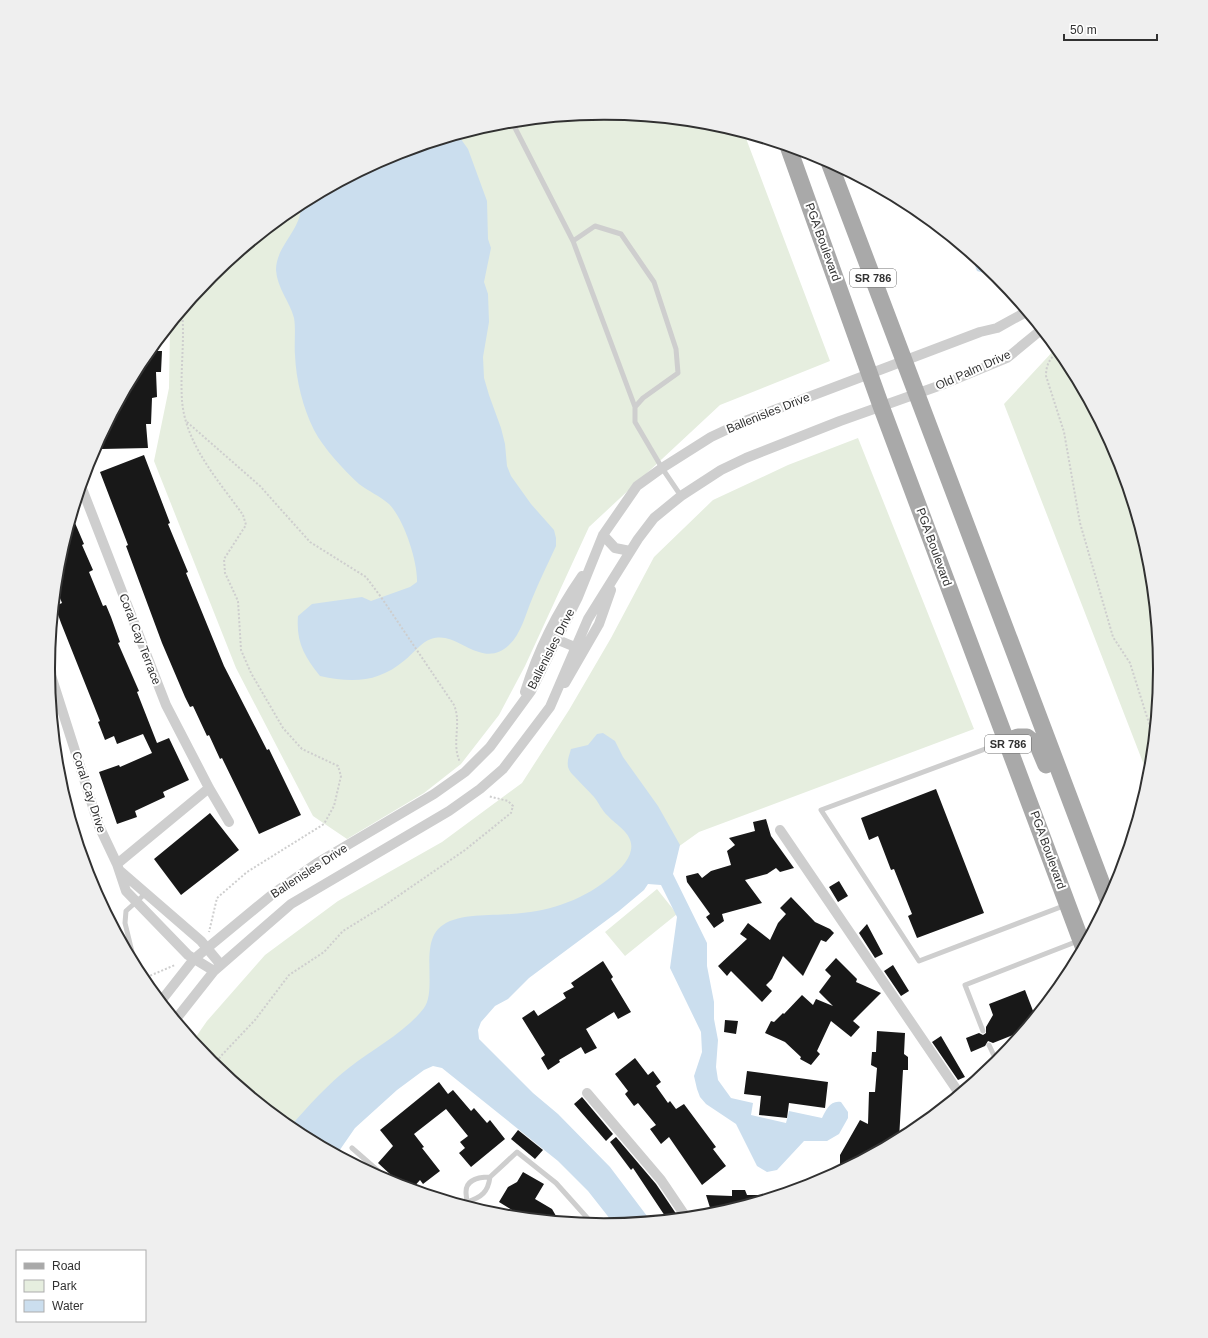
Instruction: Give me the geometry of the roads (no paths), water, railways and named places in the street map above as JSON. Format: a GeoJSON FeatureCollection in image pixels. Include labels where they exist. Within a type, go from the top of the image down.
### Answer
{"type":"FeatureCollection","features":[{"type":"Feature","properties":{"kind":"main road","name":"PGA Boulevard"},"geometry":{"type":"LineString","coordinates":[[791,153],[881,406],[1081,940]]}},
{"type":"Feature","properties":{"kind":"main road","name":"SR 786"},"geometry":{"type":"LineString","coordinates":[[832,170],[1105,892]]}},
{"type":"Feature","properties":{"kind":"main road"},"geometry":{"type":"LineString","coordinates":[[1007,741],[1018,737],[1027,737],[1038,746],[1054,784],[1088,847]]}},
{"type":"Feature","properties":{"kind":"street"},"geometry":{"type":"LineString","coordinates":[[904,361],[980,332],[997,328],[1023,314]]}},
{"type":"Feature","properties":{"kind":"street","name":"Old Palm Drive"},"geometry":{"type":"LineString","coordinates":[[898,400],[1007,358],[1038,333]]}},
{"type":"Feature","properties":{"kind":"street","name":"Ballenisles Drive"},"geometry":{"type":"LineString","coordinates":[[163,996],[191,957],[204,945],[311,867],[434,794],[465,772],[490,747],[512,719],[522,702],[531,691],[558,640],[603,535],[637,486],[662,468],[711,437],[745,421],[904,361]]}},
{"type":"Feature","properties":{"kind":"street","name":"Ballenisles Drive"},"geometry":{"type":"LineString","coordinates":[[179,1016],[217,968],[291,904],[449,811],[480,789],[503,769],[550,707],[588,619],[630,551],[654,518],[682,496],[721,470],[746,458],[898,400]]}},
{"type":"Feature","properties":{"kind":"street","name":"Coral Cay Terrace"},"geometry":{"type":"LineString","coordinates":[[84,493],[166,705],[209,788],[229,822]]}},
{"type":"Feature","properties":{"kind":"street"},"geometry":{"type":"LineString","coordinates":[[603,535],[615,548],[630,551]]}},
{"type":"Feature","properties":{"kind":"street"},"geometry":{"type":"LineString","coordinates":[[522,702],[534,662],[562,606],[594,557]]}},
{"type":"Feature","properties":{"kind":"street"},"geometry":{"type":"LineString","coordinates":[[550,707],[579,661],[599,624],[620,568]]}},
{"type":"Feature","properties":{"kind":"street"},"geometry":{"type":"LineString","coordinates":[[558,640],[575,647]]}},
{"type":"Feature","properties":{"kind":"street","name":"Coral Cay Drive"},"geometry":{"type":"LineString","coordinates":[[56,690],[99,826],[118,867],[126,891],[191,957],[217,968]]}},
{"type":"Feature","properties":{"kind":"street"},"geometry":{"type":"LineString","coordinates":[[118,867],[209,788]]}},
{"type":"Feature","properties":{"kind":"street"},"geometry":{"type":"LineString","coordinates":[[780,830],[957,1090]]}},
{"type":"Feature","properties":{"kind":"street","name":"Coral Cay Drive"},"geometry":{"type":"LineString","coordinates":[[118,867],[204,945],[217,968]]}},
{"type":"Feature","properties":{"kind":"street"},"geometry":{"type":"LineString","coordinates":[[587,1093],[661,1180],[683,1212]]}},
{"type":"Feature","properties":{"kind":"lane"},"geometry":{"type":"LineString","coordinates":[[515,128],[573,242],[635,407],[634,422],[662,468],[682,496]]}},
{"type":"Feature","properties":{"kind":"lane"},"geometry":{"type":"LineString","coordinates":[[573,242],[595,226],[621,234],[654,282],[676,349],[678,373],[643,398],[635,407]]}},
{"type":"Feature","properties":{"kind":"lane"},"geometry":{"type":"LineString","coordinates":[[1007,741],[821,810],[918,961],[1068,904]]}},
{"type":"Feature","properties":{"kind":"lane"},"geometry":{"type":"LineString","coordinates":[[130,945],[125,923],[126,911],[146,892]]}},
{"type":"Feature","properties":{"kind":"lane"},"geometry":{"type":"LineString","coordinates":[[983,1031],[965,985],[1079,944]]}},
{"type":"Feature","properties":{"kind":"lane"},"geometry":{"type":"LineString","coordinates":[[989,1045],[994,1055]]}},
{"type":"Feature","properties":{"kind":"lane"},"geometry":{"type":"LineString","coordinates":[[352,1148],[373,1167]]}},
{"type":"Feature","properties":{"kind":"lane"},"geometry":{"type":"LineString","coordinates":[[466,1200],[466,1187],[470,1182],[476,1178],[490,1176],[517,1152],[556,1183],[587,1218]]}},
{"type":"Feature","properties":{"kind":"lane"},"geometry":{"type":"LineString","coordinates":[[470,1201],[484,1194],[488,1189],[490,1176]]}},
{"type":"Feature","properties":{"kind":"water"},"geometry":{"type":"Polygon","coordinates":[[[461,139],[468,149],[487,201],[488,239],[491,248],[484,282],[488,294],[489,322],[483,357],[484,378],[501,428],[505,444],[507,466],[511,476],[531,504],[554,530],[556,538],[556,546],[520,629],[509,645],[502,650],[487,654],[473,650],[450,639],[431,639],[420,645],[395,668],[375,677],[354,680],[343,680],[320,676],[305,655],[298,634],[298,616],[312,604],[362,597],[371,601],[410,587],[417,582],[417,574],[413,552],[405,530],[395,511],[385,501],[359,484],[328,451],[314,430],[303,403],[297,374],[294,318],[290,306],[281,289],[276,270],[280,253],[298,221],[300,212],[361,177],[394,162],[428,149],[461,139]]]}},
{"type":"Feature","properties":{"kind":"water"},"geometry":{"type":"Polygon","coordinates":[[[974,264],[984,273],[977,271],[974,264]]]}},
{"type":"Feature","properties":{"kind":"water"},"geometry":{"type":"Polygon","coordinates":[[[603,733],[615,741],[623,757],[658,806],[680,845],[673,874],[707,943],[707,966],[714,1002],[714,1019],[718,1040],[716,1067],[718,1080],[731,1098],[753,1103],[751,1115],[786,1123],[789,1111],[822,1118],[831,1104],[841,1102],[848,1112],[848,1118],[839,1134],[827,1141],[804,1141],[777,1170],[767,1172],[757,1166],[736,1124],[706,1104],[700,1097],[694,1076],[702,1052],[701,1032],[670,968],[677,917],[661,885],[648,884],[644,890],[619,911],[529,978],[508,999],[495,1006],[481,1022],[478,1030],[479,1039],[533,1093],[558,1114],[610,1167],[647,1216],[609,1218],[588,1191],[558,1161],[442,1068],[433,1066],[424,1070],[397,1090],[355,1128],[340,1150],[294,1122],[326,1088],[350,1067],[399,1032],[424,1008],[428,999],[431,942],[436,932],[443,925],[458,918],[524,913],[562,904],[574,900],[596,888],[622,867],[630,854],[630,839],[624,831],[606,814],[594,797],[572,774],[568,767],[571,749],[588,745],[597,734],[603,733]]]}}]}
